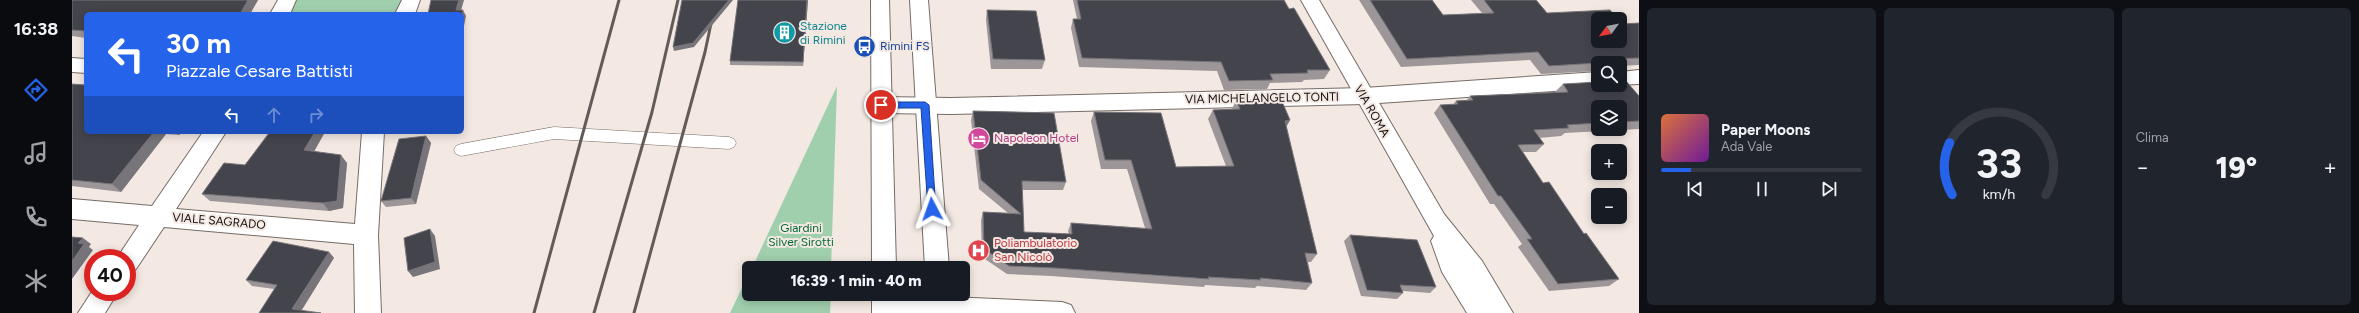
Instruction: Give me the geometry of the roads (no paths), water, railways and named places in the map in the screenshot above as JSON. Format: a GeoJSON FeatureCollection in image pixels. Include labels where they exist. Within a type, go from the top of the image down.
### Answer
{"type":"FeatureCollection","features":[{"type":"Feature","properties":{"kind":"street"},"geometry":{"type":"LineString","coordinates":[[281,12],[287,0]]}},
{"type":"Feature","properties":{"kind":"street"},"geometry":{"type":"LineString","coordinates":[[406,12],[411,0]]}},
{"type":"Feature","properties":{"kind":"street"},"geometry":{"type":"LineString","coordinates":[[880,0],[884,261]]}},
{"type":"Feature","properties":{"kind":"street"},"geometry":{"type":"LineString","coordinates":[[919,0],[936,261]]}},
{"type":"Feature","properties":{"kind":"street","name":"VIA ROMA"},"geometry":{"type":"LineString","coordinates":[[1310,0],[1436,221],[1473,268],[1500,313]]}},
{"type":"Feature","properties":{"kind":"street"},"geometry":{"type":"LineString","coordinates":[[72,65],[84,66]]}},
{"type":"Feature","properties":{"kind":"street"},"geometry":{"type":"LineString","coordinates":[[1627,78],[1639,77]]}},
{"type":"Feature","properties":{"kind":"street","name":"VIA MICHELANGELO TONTI"},"geometry":{"type":"LineString","coordinates":[[881,105],[1364,96],[1591,80]]}},
{"type":"Feature","properties":{"kind":"street"},"geometry":{"type":"LineString","coordinates":[[136,249],[214,134]]}},
{"type":"Feature","properties":{"kind":"street"},"geometry":{"type":"LineString","coordinates":[[368,313],[366,235],[373,134]]}},
{"type":"Feature","properties":{"kind":"street","name":"VIALE SAGRADO"},"geometry":{"type":"LineString","coordinates":[[72,209],[366,235]]}},
{"type":"Feature","properties":{"kind":"street","name":"VIA ROMA"},"geometry":{"type":"LineString","coordinates":[[1436,221],[1452,265],[1481,313]]}},
{"type":"Feature","properties":{"kind":"street"},"geometry":{"type":"LineString","coordinates":[[91,313],[100,301]]}},
{"type":"Feature","properties":{"kind":"street"},"geometry":{"type":"LineString","coordinates":[[885,304],[939,304],[1062,313]]}},
{"type":"Feature","properties":{"kind":"lane"},"geometry":{"type":"LineString","coordinates":[[461,150],[554,133],[729,143]]}},
{"type":"Feature","properties":{"kind":"railway"},"geometry":{"type":"LineString","coordinates":[[534,313],[619,0]]}},
{"type":"Feature","properties":{"kind":"railway"},"geometry":{"type":"LineString","coordinates":[[594,313],[652,112],[678,0]]}},
{"type":"Feature","properties":{"kind":"railway"},"geometry":{"type":"LineString","coordinates":[[634,313],[705,52],[716,0]]}},
{"type":"Feature","properties":{"kind":"place","name":"Stazione di Rimini"},"geometry":{"type":"Point","coordinates":[785,33]}},
{"type":"Feature","properties":{"kind":"place","name":"Rimini FS"},"geometry":{"type":"Point","coordinates":[864,46]}},
{"type":"Feature","properties":{"kind":"place","name":"Napoleon Hotel"},"geometry":{"type":"Point","coordinates":[978,138]}},
{"type":"Feature","properties":{"kind":"place","name":"Poliambulatorio San Nicolò"},"geometry":{"type":"Point","coordinates":[979,250]}},
{"type":"Feature","properties":{"kind":"park label","name":"Giardini Silver Sirotti"},"geometry":{"type":"Point","coordinates":[801,235]}}]}
